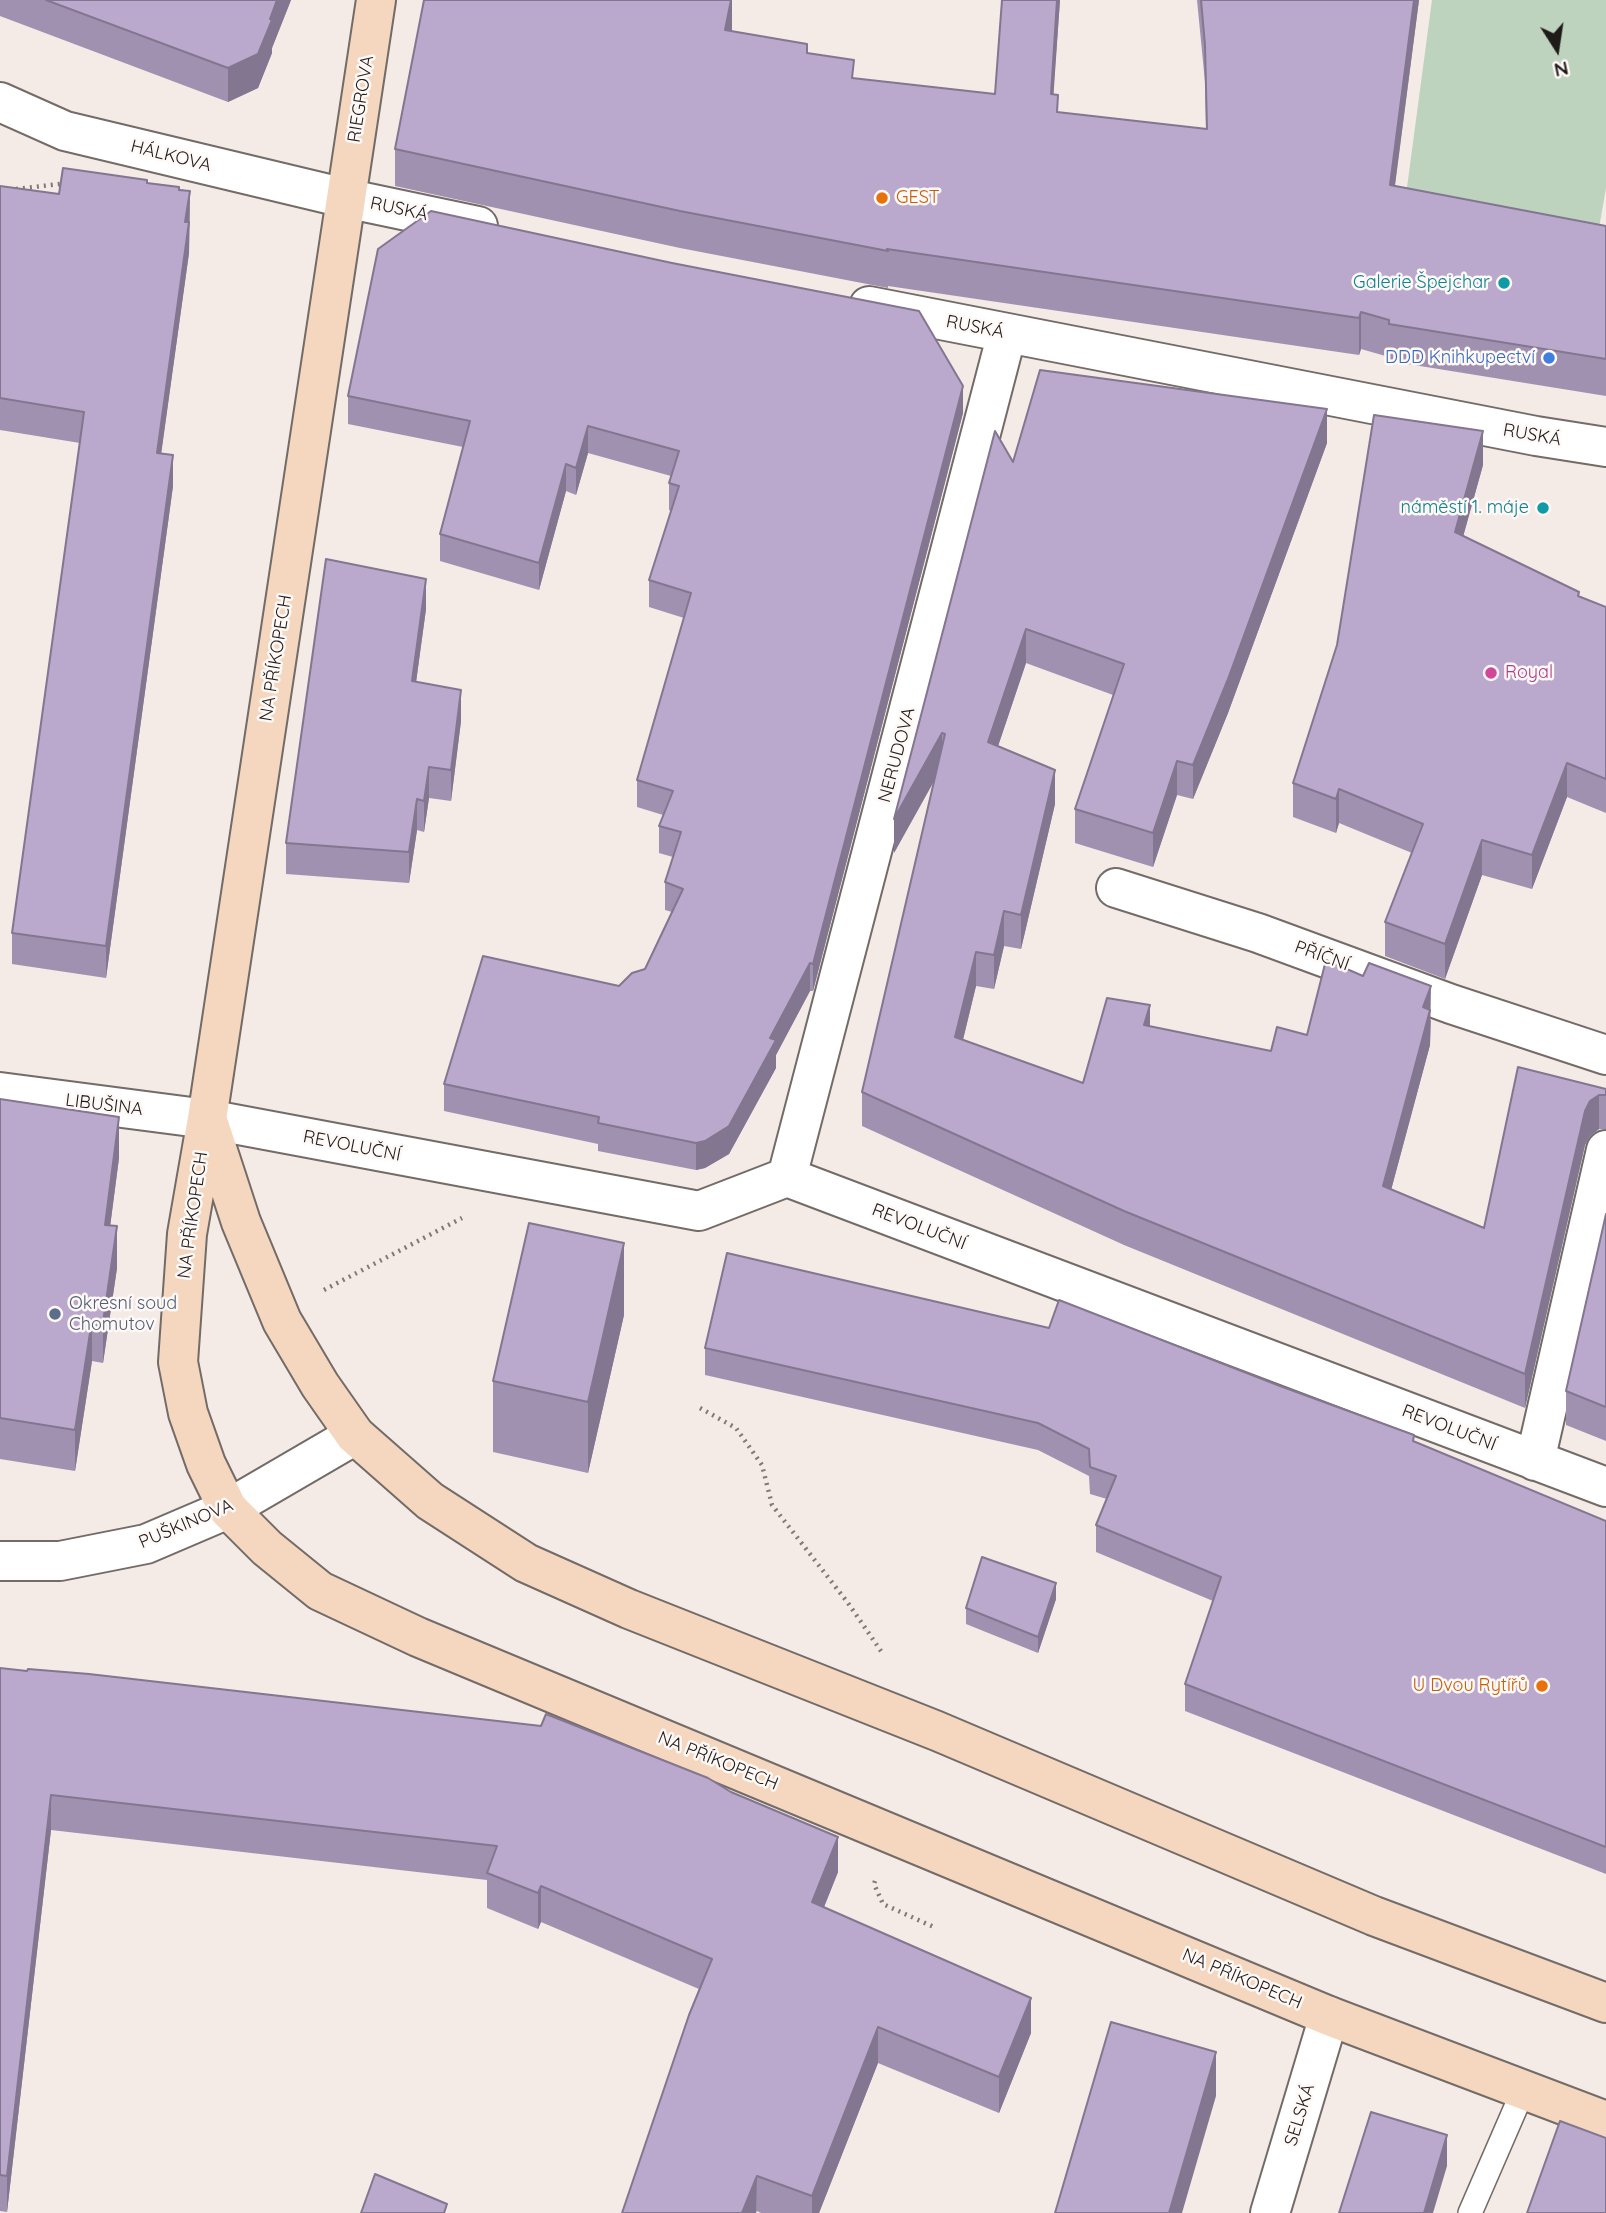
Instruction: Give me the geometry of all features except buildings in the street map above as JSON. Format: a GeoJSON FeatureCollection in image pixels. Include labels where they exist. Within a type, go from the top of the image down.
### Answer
{"type":"FeatureCollection","features":[{"type":"Feature","properties":{"kind":"street","name":"RIEGROVA"},"geometry":{"type":"LineString","coordinates":[[345,198],[376,0]]}},
{"type":"Feature","properties":{"kind":"street","name":"HÁLKOVA"},"geometry":{"type":"LineString","coordinates":[[0,102],[65,131],[345,198]]}},
{"type":"Feature","properties":{"kind":"street","name":"RUSKÁ"},"geometry":{"type":"LineString","coordinates":[[345,198],[515,234]]}},
{"type":"Feature","properties":{"kind":"street","name":"NA PŘÍKOPECH"},"geometry":{"type":"LineString","coordinates":[[345,198],[207,1119],[187,1234],[178,1362],[188,1413],[206,1464],[228,1509],[267,1548],[320,1591],[418,1637],[1329,2016],[1606,2121]]}},
{"type":"Feature","properties":{"kind":"street","name":"RUSKÁ"},"geometry":{"type":"LineString","coordinates":[[835,299],[1536,436],[1606,447]]}},
{"type":"Feature","properties":{"kind":"street","name":"NERUDOVA"},"geometry":{"type":"LineString","coordinates":[[787,1177],[1007,333]]}},
{"type":"Feature","properties":{"kind":"street","name":"PŘÍČNÍ"},"geometry":{"type":"LineString","coordinates":[[1116,888],[1258,933],[1451,1004],[1606,1055]]}},
{"type":"Feature","properties":{"kind":"street","name":"LIBUŠINA"},"geometry":{"type":"LineString","coordinates":[[0,1092],[207,1119]]}},
{"type":"Feature","properties":{"kind":"street","name":"NA PŘÍKOPECH"},"geometry":{"type":"LineString","coordinates":[[207,1119],[241,1222],[282,1321],[320,1385],[355,1435],[430,1501],[526,1563],[629,1609],[937,1731],[1374,1916],[1606,2003]]}},
{"type":"Feature","properties":{"kind":"street","name":"REVOLUČNÍ"},"geometry":{"type":"LineString","coordinates":[[207,1119],[699,1211],[787,1177],[1606,1487]]}},
{"type":"Feature","properties":{"kind":"street"},"geometry":{"type":"LineString","coordinates":[[1535,1461],[1606,1150]]}},
{"type":"Feature","properties":{"kind":"street","name":"PUŠKINOVA"},"geometry":{"type":"LineString","coordinates":[[0,1561],[60,1561],[146,1544],[228,1509],[355,1435]]}},
{"type":"Feature","properties":{"kind":"street","name":"SELSKÁ"},"geometry":{"type":"LineString","coordinates":[[1270,2213],[1329,2016]]}},
{"type":"Feature","properties":{"kind":"lane"},"geometry":{"type":"LineString","coordinates":[[1470,2213],[1523,2091]]}},
{"type":"Feature","properties":{"kind":"path"},"geometry":{"type":"LineString","coordinates":[[14,190],[68,183]]}},
{"type":"Feature","properties":{"kind":"path"},"geometry":{"type":"LineString","coordinates":[[318,1293],[473,1212]]}},
{"type":"Feature","properties":{"kind":"path"},"geometry":{"type":"LineString","coordinates":[[700,1408],[736,1428],[762,1465],[772,1505],[848,1603],[889,1663]]}},
{"type":"Feature","properties":{"kind":"green space"},"geometry":{"type":"Polygon","coordinates":[[[1432,0],[1606,0],[1606,188],[1595,251],[1404,210],[1432,0]]]}},
{"type":"Feature","properties":{"kind":"place","name":"GEST"},"geometry":{"type":"Point","coordinates":[882,198]}},
{"type":"Feature","properties":{"kind":"place","name":"Galerie Špejchar"},"geometry":{"type":"Point","coordinates":[1504,283]}},
{"type":"Feature","properties":{"kind":"place","name":"DDD Knihkupectví"},"geometry":{"type":"Point","coordinates":[1549,358]}},
{"type":"Feature","properties":{"kind":"place","name":"náměstí 1. máje"},"geometry":{"type":"Point","coordinates":[1543,508]}},
{"type":"Feature","properties":{"kind":"place","name":"Royal"},"geometry":{"type":"Point","coordinates":[1491,673]}},
{"type":"Feature","properties":{"kind":"place","name":"Okresní soud Chomutov"},"geometry":{"type":"Point","coordinates":[55,1314]}},
{"type":"Feature","properties":{"kind":"place","name":"U Dvou Rytířů"},"geometry":{"type":"Point","coordinates":[1542,1686]}}]}
